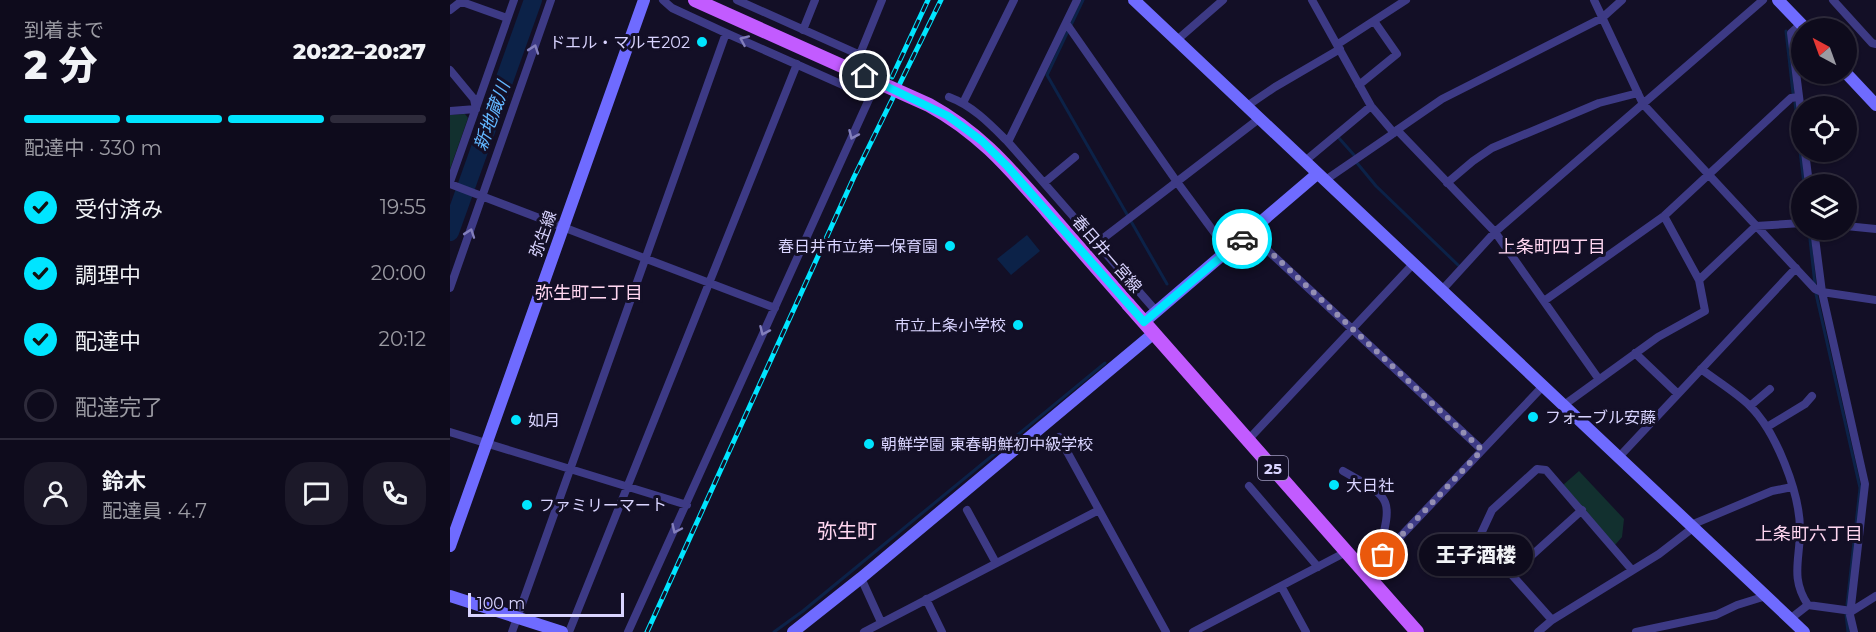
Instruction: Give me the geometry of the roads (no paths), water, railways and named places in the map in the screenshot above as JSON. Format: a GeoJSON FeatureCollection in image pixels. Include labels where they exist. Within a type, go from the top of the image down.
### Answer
{"type":"FeatureCollection","features":[{"type":"Feature","properties":{"kind":"main road","name":"春日井一宮線"},"geometry":{"type":"LineString","coordinates":[[695,0],[929,105],[957,121],[982,141],[1008,167],[1417,632]]}},
{"type":"Feature","properties":{"kind":"street"},"geometry":{"type":"LineString","coordinates":[[514,0],[452,184],[775,308]]}},
{"type":"Feature","properties":{"kind":"street"},"geometry":{"type":"LineString","coordinates":[[450,288],[479,194],[551,0]]}},
{"type":"Feature","properties":{"kind":"street","name":"弥生線"},"geometry":{"type":"LineString","coordinates":[[450,546],[645,0]]}},
{"type":"Feature","properties":{"kind":"street"},"geometry":{"type":"LineString","coordinates":[[628,632],[870,97],[672,8],[663,0]]}},
{"type":"Feature","properties":{"kind":"street"},"geometry":{"type":"LineString","coordinates":[[736,0],[860,55]]}},
{"type":"Feature","properties":{"kind":"street"},"geometry":{"type":"LineString","coordinates":[[847,86],[882,0]]}},
{"type":"Feature","properties":{"kind":"street"},"geometry":{"type":"LineString","coordinates":[[963,103],[1014,0]]}},
{"type":"Feature","properties":{"kind":"street"},"geometry":{"type":"LineString","coordinates":[[1008,142],[1077,0]]}},
{"type":"Feature","properties":{"kind":"street"},"geometry":{"type":"LineString","coordinates":[[1134,0],[1804,632]]}},
{"type":"Feature","properties":{"kind":"street"},"geometry":{"type":"LineString","coordinates":[[1177,40],[1223,0]]}},
{"type":"Feature","properties":{"kind":"street"},"geometry":{"type":"LineString","coordinates":[[1312,0],[1371,106],[1495,232],[1598,378]]}},
{"type":"Feature","properties":{"kind":"street"},"geometry":{"type":"LineString","coordinates":[[1247,106],[1339,47],[1406,0]]}},
{"type":"Feature","properties":{"kind":"street"},"geometry":{"type":"LineString","coordinates":[[1593,0],[1643,104],[1815,289],[1876,300]]}},
{"type":"Feature","properties":{"kind":"street"},"geometry":{"type":"LineString","coordinates":[[1144,322],[1321,177],[1396,132],[1442,99],[1602,18],[1622,0]]}},
{"type":"Feature","properties":{"kind":"street"},"geometry":{"type":"LineString","coordinates":[[1442,290],[1495,232],[1762,0]]}},
{"type":"Feature","properties":{"kind":"street"},"geometry":{"type":"LineString","coordinates":[[1778,0],[1795,18]]}},
{"type":"Feature","properties":{"kind":"street"},"geometry":{"type":"LineString","coordinates":[[1833,0],[1876,44]]}},
{"type":"Feature","properties":{"kind":"street"},"geometry":{"type":"LineString","coordinates":[[450,10],[458,2],[507,18]]}},
{"type":"Feature","properties":{"kind":"street"},"geometry":{"type":"LineString","coordinates":[[803,30],[812,2]]}},
{"type":"Feature","properties":{"kind":"street"},"geometry":{"type":"LineString","coordinates":[[1359,85],[1397,54],[1374,21]]}},
{"type":"Feature","properties":{"kind":"street"},"geometry":{"type":"LineString","coordinates":[[1066,24],[1228,251]]}},
{"type":"Feature","properties":{"kind":"street"},"geometry":{"type":"LineString","coordinates":[[512,632],[726,33]]}},
{"type":"Feature","properties":{"kind":"street"},"geometry":{"type":"LineString","coordinates":[[569,632],[797,64]]}},
{"type":"Feature","properties":{"kind":"street"},"geometry":{"type":"LineString","coordinates":[[450,70],[474,99],[476,108]]}},
{"type":"Feature","properties":{"kind":"street"},"geometry":{"type":"LineString","coordinates":[[1856,84],[1876,105]]}},
{"type":"Feature","properties":{"kind":"street"},"geometry":{"type":"LineString","coordinates":[[1448,183],[1492,148],[1599,103],[1638,93]]}},
{"type":"Feature","properties":{"kind":"street"},"geometry":{"type":"LineString","coordinates":[[949,97],[963,103],[987,121],[1008,142],[1156,311]]}},
{"type":"Feature","properties":{"kind":"street"},"geometry":{"type":"LineString","coordinates":[[1544,301],[1664,216],[1791,98]]}},
{"type":"Feature","properties":{"kind":"street"},"geometry":{"type":"LineString","coordinates":[[1305,161],[1371,106]]}},
{"type":"Feature","properties":{"kind":"street"},"geometry":{"type":"LineString","coordinates":[[450,111],[476,108]]}},
{"type":"Feature","properties":{"kind":"street"},"geometry":{"type":"LineString","coordinates":[[1097,243],[1260,118]]}},
{"type":"Feature","properties":{"kind":"street"},"geometry":{"type":"LineString","coordinates":[[1045,182],[1075,157]]}},
{"type":"Feature","properties":{"kind":"street"},"geometry":{"type":"LineString","coordinates":[[1564,405],[1598,378],[1680,323],[1705,311],[1699,280],[1664,216]]}},
{"type":"Feature","properties":{"kind":"street"},"geometry":{"type":"LineString","coordinates":[[1699,280],[1756,226],[1791,224]]}},
{"type":"Feature","properties":{"kind":"street"},"geometry":{"type":"LineString","coordinates":[[1857,227],[1876,230]]}},
{"type":"Feature","properties":{"kind":"street"},"geometry":{"type":"LineString","coordinates":[[1250,233],[1482,450]]}},
{"type":"Feature","properties":{"kind":"street"},"geometry":{"type":"LineString","coordinates":[[1815,240],[1822,292],[1865,484],[1850,615],[1854,632]]}},
{"type":"Feature","properties":{"kind":"street"},"geometry":{"type":"LineString","coordinates":[[1248,440],[1414,264]]}},
{"type":"Feature","properties":{"kind":"street"},"geometry":{"type":"LineString","coordinates":[[1619,457],[1796,268]]}},
{"type":"Feature","properties":{"kind":"street"},"geometry":{"type":"LineString","coordinates":[[793,632],[1154,333]]}},
{"type":"Feature","properties":{"kind":"street"},"geometry":{"type":"LineString","coordinates":[[1635,353],[1678,394]]}},
{"type":"Feature","properties":{"kind":"street"},"geometry":{"type":"LineString","coordinates":[[1701,369],[1750,406],[1767,427],[1780,451],[1792,487],[1800,530],[1796,574],[1801,594],[1808,605]]}},
{"type":"Feature","properties":{"kind":"street"},"geometry":{"type":"LineString","coordinates":[[1365,574],[1544,385]]}},
{"type":"Feature","properties":{"kind":"street"},"geometry":{"type":"LineString","coordinates":[[1750,406],[1770,389]]}},
{"type":"Feature","properties":{"kind":"street"},"geometry":{"type":"LineString","coordinates":[[1767,427],[1805,404],[1812,396]]}},
{"type":"Feature","properties":{"kind":"street"},"geometry":{"type":"LineString","coordinates":[[450,432],[687,505]]}},
{"type":"Feature","properties":{"kind":"street"},"geometry":{"type":"LineString","coordinates":[[1059,437],[1166,632]]}},
{"type":"Feature","properties":{"kind":"street"},"geometry":{"type":"LineString","coordinates":[[1552,620],[1479,538],[1492,510],[1537,469],[1546,470],[1632,570]]}},
{"type":"Feature","properties":{"kind":"street"},"geometry":{"type":"LineString","coordinates":[[1343,471],[1380,492],[1386,502],[1386,525],[1379,551],[1383,555]]}},
{"type":"Feature","properties":{"kind":"street"},"geometry":{"type":"LineString","coordinates":[[1249,486],[1318,567]]}},
{"type":"Feature","properties":{"kind":"street"},"geometry":{"type":"LineString","coordinates":[[1538,632],[1552,620],[1659,554],[1693,526],[1772,491],[1792,487]]}},
{"type":"Feature","properties":{"kind":"street"},"geometry":{"type":"LineString","coordinates":[[967,510],[996,563]]}},
{"type":"Feature","properties":{"kind":"street"},"geometry":{"type":"LineString","coordinates":[[864,632],[1099,510]]}},
{"type":"Feature","properties":{"kind":"street"},"geometry":{"type":"LineString","coordinates":[[1511,574],[1582,510]]}},
{"type":"Feature","properties":{"kind":"street"},"geometry":{"type":"LineString","coordinates":[[1193,632],[1346,552]]}},
{"type":"Feature","properties":{"kind":"street"},"geometry":{"type":"LineString","coordinates":[[861,578],[881,622]]}},
{"type":"Feature","properties":{"kind":"street"},"geometry":{"type":"LineString","coordinates":[[1281,586],[1306,632]]}},
{"type":"Feature","properties":{"kind":"street"},"geometry":{"type":"LineString","coordinates":[[450,596],[562,632]]}},
{"type":"Feature","properties":{"kind":"street"},"geometry":{"type":"LineString","coordinates":[[1636,632],[1716,615],[1737,604],[1766,596]]}},
{"type":"Feature","properties":{"kind":"street"},"geometry":{"type":"LineString","coordinates":[[1790,619],[1808,605],[1852,611],[1876,596]]}},
{"type":"Feature","properties":{"kind":"street"},"geometry":{"type":"LineString","coordinates":[[926,599],[942,632]]}},
{"type":"Feature","properties":{"kind":"water"},"geometry":{"type":"Polygon","coordinates":[[[1027,235],[1040,251],[1011,275],[997,259],[1027,235]]]}},
{"type":"Feature","properties":{"kind":"waterway","name":"新地蔵川"},"geometry":{"type":"LineString","coordinates":[[450,232],[533,0]]}},
{"type":"Feature","properties":{"kind":"waterway"},"geometry":{"type":"LineString","coordinates":[[1071,25],[1083,0]]}},
{"type":"Feature","properties":{"kind":"waterway"},"geometry":{"type":"LineString","coordinates":[[1068,31],[1047,75],[1167,284]]}},
{"type":"Feature","properties":{"kind":"waterway"},"geometry":{"type":"LineString","coordinates":[[1786,31],[1793,93]]}},
{"type":"Feature","properties":{"kind":"waterway"},"geometry":{"type":"LineString","coordinates":[[1338,137],[1354,155]]}},
{"type":"Feature","properties":{"kind":"waterway"},"geometry":{"type":"LineString","coordinates":[[1801,162],[1803,174]]}},
{"type":"Feature","properties":{"kind":"waterway"},"geometry":{"type":"LineString","coordinates":[[1357,163],[1376,186],[1458,265]]}},
{"type":"Feature","properties":{"kind":"waterway"},"geometry":{"type":"LineString","coordinates":[[1810,240],[1815,285]]}},
{"type":"Feature","properties":{"kind":"waterway"},"geometry":{"type":"LineString","coordinates":[[1816,294],[1860,488],[1847,605]]}},
{"type":"Feature","properties":{"kind":"waterway"},"geometry":{"type":"LineString","coordinates":[[774,632],[803,611],[1105,363]]}},
{"type":"Feature","properties":{"kind":"waterway"},"geometry":{"type":"LineString","coordinates":[[1846,614],[1848,632]]}},
{"type":"Feature","properties":{"kind":"railway"},"geometry":{"type":"LineString","coordinates":[[892,77],[928,0]]}},
{"type":"Feature","properties":{"kind":"railway"},"geometry":{"type":"LineString","coordinates":[[647,632],[854,177],[941,0]]}},
{"type":"Feature","properties":{"kind":"place","name":"ドエル・マルモ202"},"geometry":{"type":"Point","coordinates":[702,42]}},
{"type":"Feature","properties":{"kind":"place","name":"春日井市立第一保育園"},"geometry":{"type":"Point","coordinates":[950,246]}},
{"type":"Feature","properties":{"kind":"place","name":"市立上条小学校"},"geometry":{"type":"Point","coordinates":[1018,325]}},
{"type":"Feature","properties":{"kind":"place","name":"フォーブル安藤"},"geometry":{"type":"Point","coordinates":[1533,417]}},
{"type":"Feature","properties":{"kind":"place","name":"如月"},"geometry":{"type":"Point","coordinates":[516,420]}},
{"type":"Feature","properties":{"kind":"place","name":"朝鮮学園 東春朝鮮初中級学校"},"geometry":{"type":"Point","coordinates":[869,444]}},
{"type":"Feature","properties":{"kind":"place","name":"大日社"},"geometry":{"type":"Point","coordinates":[1334,485]}},
{"type":"Feature","properties":{"kind":"place","name":"ファミリーマート"},"geometry":{"type":"Point","coordinates":[527,505]}},
{"type":"Feature","properties":{"kind":"place","name":"王子酒楼"},"geometry":{"type":"Point","coordinates":[1383,555]}},
{"type":"Feature","properties":{"kind":"district","name":"上条町四丁目"},"geometry":{"type":"Point","coordinates":[1552,247]}},
{"type":"Feature","properties":{"kind":"district","name":"弥生町二丁目"},"geometry":{"type":"Point","coordinates":[589,293]}},
{"type":"Feature","properties":{"kind":"district","name":"弥生町"},"geometry":{"type":"Point","coordinates":[847,531]}},
{"type":"Feature","properties":{"kind":"district","name":"上条町六丁目"},"geometry":{"type":"Point","coordinates":[1809,534]}}]}
